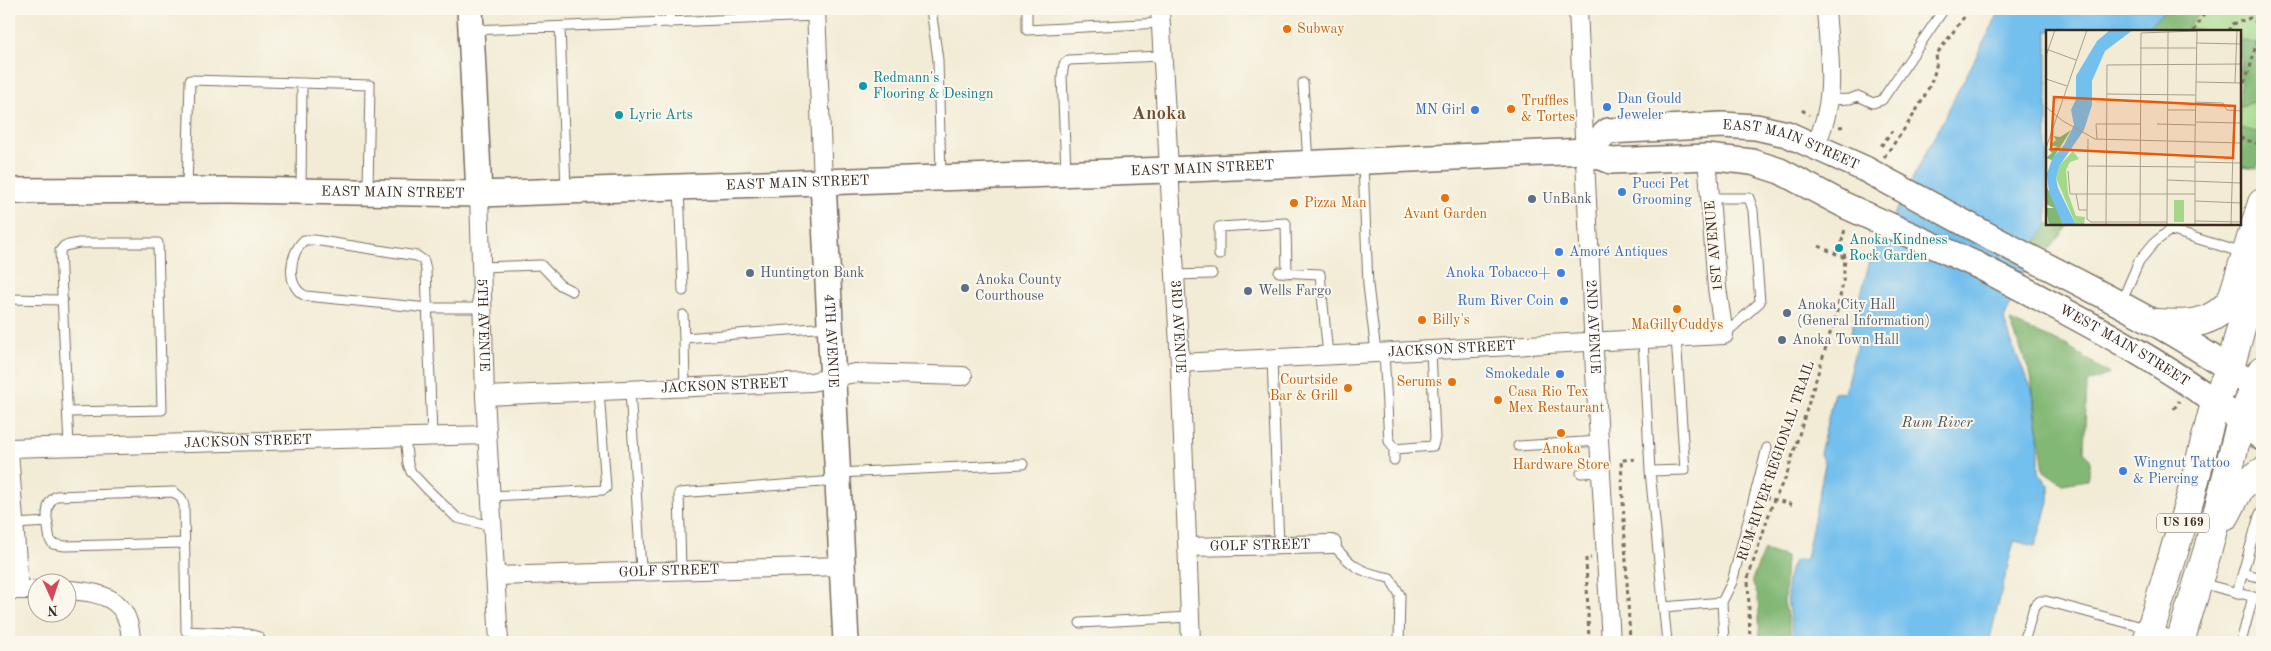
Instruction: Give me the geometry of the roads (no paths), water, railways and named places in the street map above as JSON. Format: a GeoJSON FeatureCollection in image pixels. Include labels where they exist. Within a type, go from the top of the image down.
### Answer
{"type":"FeatureCollection","features":[{"type":"Feature","properties":{"kind":"highway"},"geometry":{"type":"LineString","coordinates":[[2157,323],[2188,325],[2203,322],[2226,309],[2256,255],[2262,203]]}},
{"type":"Feature","properties":{"kind":"highway","name":"US 169"},"geometry":{"type":"LineString","coordinates":[[2149,636],[2216,403],[2230,368],[2256,255]]}},
{"type":"Feature","properties":{"kind":"highway","name":"US 169"},"geometry":{"type":"LineString","coordinates":[[2180,640],[2208,550],[2240,421],[2260,383]]}},
{"type":"Feature","properties":{"kind":"highway"},"geometry":{"type":"LineString","coordinates":[[2208,550],[2241,486],[2262,472]]}},
{"type":"Feature","properties":{"kind":"main road","name":"5TH AVENUE"},"geometry":{"type":"LineString","coordinates":[[471,19],[479,194]]}},
{"type":"Feature","properties":{"kind":"main road","name":"EAST MAIN STREET"},"geometry":{"type":"LineString","coordinates":[[1586,151],[1608,131],[1722,125],[1756,127],[1787,134],[1815,145],[1874,163],[1985,234],[2120,304]]}},
{"type":"Feature","properties":{"kind":"main road","name":"EAST MAIN STREET"},"geometry":{"type":"LineString","coordinates":[[9,191],[187,190],[479,194],[1168,170],[1586,151],[1611,161],[1707,156],[1752,162],[1780,171],[1846,217],[1977,265]]}},
{"type":"Feature","properties":{"kind":"main road","name":"4TH AVENUE"},"geometry":{"type":"LineString","coordinates":[[823,182],[846,642]]}},
{"type":"Feature","properties":{"kind":"main road","name":"WEST MAIN STREET"},"geometry":{"type":"LineString","coordinates":[[1977,265],[2058,307],[2189,384],[2262,438]]}},
{"type":"Feature","properties":{"kind":"main road"},"geometry":{"type":"LineString","coordinates":[[2120,304],[2157,323],[2230,368],[2260,383]]}},
{"type":"Feature","properties":{"kind":"street","name":"2ND AVENUE"},"geometry":{"type":"LineString","coordinates":[[1578,9],[1611,642]]}},
{"type":"Feature","properties":{"kind":"street"},"geometry":{"type":"LineString","coordinates":[[1815,145],[1825,127],[1831,100],[1826,9]]}},
{"type":"Feature","properties":{"kind":"street","name":"4TH AVENUE"},"geometry":{"type":"LineString","coordinates":[[816,13],[823,182]]}},
{"type":"Feature","properties":{"kind":"street","name":"3RD AVENUE"},"geometry":{"type":"LineString","coordinates":[[1160,16],[1180,363],[1190,642]]}},
{"type":"Feature","properties":{"kind":"street","name":"1ST AVENUE"},"geometry":{"type":"LineString","coordinates":[[1707,156],[1724,335]]}},
{"type":"Feature","properties":{"kind":"street","name":"5TH AVENUE"},"geometry":{"type":"LineString","coordinates":[[479,194],[485,396],[499,642]]}},
{"type":"Feature","properties":{"kind":"street","name":"JACKSON STREET"},"geometry":{"type":"LineString","coordinates":[[1180,363],[1724,335]]}},
{"type":"Feature","properties":{"kind":"street","name":"JACKSON STREET"},"geometry":{"type":"LineString","coordinates":[[485,396],[833,380],[855,373],[963,376]]}},
{"type":"Feature","properties":{"kind":"street","name":"JACKSON STREET"},"geometry":{"type":"LineString","coordinates":[[9,449],[487,435]]}},
{"type":"Feature","properties":{"kind":"street"},"geometry":{"type":"LineString","coordinates":[[9,449],[14,524],[14,590],[28,590]]}},
{"type":"Feature","properties":{"kind":"street","name":"GOLF STREET"},"geometry":{"type":"LineString","coordinates":[[1188,547],[1332,544]]}},
{"type":"Feature","properties":{"kind":"street","name":"GOLF STREET"},"geometry":{"type":"LineString","coordinates":[[495,576],[641,570],[843,566]]}},
{"type":"Feature","properties":{"kind":"street"},"geometry":{"type":"LineString","coordinates":[[78,592],[108,596],[120,606],[129,620],[132,642]]}},
{"type":"Feature","properties":{"kind":"lane"},"geometry":{"type":"LineString","coordinates":[[669,9],[670,23]]}},
{"type":"Feature","properties":{"kind":"lane"},"geometry":{"type":"LineString","coordinates":[[930,9],[938,60],[941,177]]}},
{"type":"Feature","properties":{"kind":"lane"},"geometry":{"type":"LineString","coordinates":[[1027,9],[1027,30],[1160,16]]}},
{"type":"Feature","properties":{"kind":"lane"},"geometry":{"type":"LineString","coordinates":[[1831,100],[1850,99],[1858,96],[1872,103],[1882,100],[1944,9]]}},
{"type":"Feature","properties":{"kind":"lane"},"geometry":{"type":"LineString","coordinates":[[471,19],[560,27],[670,23],[816,13]]}},
{"type":"Feature","properties":{"kind":"lane"},"geometry":{"type":"LineString","coordinates":[[560,27],[566,191]]}},
{"type":"Feature","properties":{"kind":"lane"},"geometry":{"type":"LineString","coordinates":[[1066,173],[1062,76],[1064,64],[1069,60],[1162,56]]}},
{"type":"Feature","properties":{"kind":"lane"},"geometry":{"type":"LineString","coordinates":[[187,190],[190,80],[370,85],[368,192]]}},
{"type":"Feature","properties":{"kind":"lane"},"geometry":{"type":"LineString","coordinates":[[301,192],[302,83]]}},
{"type":"Feature","properties":{"kind":"lane"},"geometry":{"type":"LineString","coordinates":[[1303,83],[1308,163]]}},
{"type":"Feature","properties":{"kind":"lane"},"geometry":{"type":"LineString","coordinates":[[1362,161],[1368,285],[1380,352],[1389,441],[1394,449],[1394,460]]}},
{"type":"Feature","properties":{"kind":"lane"},"geometry":{"type":"LineString","coordinates":[[679,187],[683,291]]}},
{"type":"Feature","properties":{"kind":"lane"},"geometry":{"type":"LineString","coordinates":[[1710,198],[1749,198],[1753,210],[1760,302],[1724,335]]}},
{"type":"Feature","properties":{"kind":"lane"},"geometry":{"type":"LineString","coordinates":[[1219,255],[1219,227],[1286,223],[1283,272],[1320,274],[1328,355]]}},
{"type":"Feature","properties":{"kind":"lane"},"geometry":{"type":"LineString","coordinates":[[2120,304],[2139,261],[2154,243],[2170,230],[2256,255]]}},
{"type":"Feature","properties":{"kind":"lane"},"geometry":{"type":"LineString","coordinates":[[432,436],[428,308],[424,261],[418,256],[314,240],[304,240],[298,245],[292,277],[293,286],[298,293],[306,296],[428,308],[483,308]]}},
{"type":"Feature","properties":{"kind":"lane"},"geometry":{"type":"LineString","coordinates":[[68,412],[162,410],[158,243],[80,244],[64,246],[60,251],[69,446]]}},
{"type":"Feature","properties":{"kind":"lane"},"geometry":{"type":"LineString","coordinates":[[482,267],[541,265],[560,285],[572,291]]}},
{"type":"Feature","properties":{"kind":"lane"},"geometry":{"type":"LineString","coordinates":[[1174,275],[1212,274]]}},
{"type":"Feature","properties":{"kind":"lane"},"geometry":{"type":"LineString","coordinates":[[9,300],[62,300]]}},
{"type":"Feature","properties":{"kind":"lane"},"geometry":{"type":"LineString","coordinates":[[683,315],[685,388]]}},
{"type":"Feature","properties":{"kind":"lane"},"geometry":{"type":"LineString","coordinates":[[684,338],[831,327]]}},
{"type":"Feature","properties":{"kind":"lane"},"geometry":{"type":"LineString","coordinates":[[1650,471],[1685,470],[1676,337]]}},
{"type":"Feature","properties":{"kind":"lane"},"geometry":{"type":"LineString","coordinates":[[1643,339],[1648,459],[1667,642]]}},
{"type":"Feature","properties":{"kind":"lane"},"geometry":{"type":"LineString","coordinates":[[1394,449],[1433,446],[1435,438],[1431,350]]}},
{"type":"Feature","properties":{"kind":"lane"},"geometry":{"type":"LineString","coordinates":[[1272,358],[1279,546]]}},
{"type":"Feature","properties":{"kind":"lane"},"geometry":{"type":"LineString","coordinates":[[630,390],[641,570]]}},
{"type":"Feature","properties":{"kind":"lane"},"geometry":{"type":"LineString","coordinates":[[491,496],[603,490],[606,488],[599,391]]}},
{"type":"Feature","properties":{"kind":"lane"},"geometry":{"type":"LineString","coordinates":[[404,437],[411,472],[427,489],[457,518],[492,526]]}},
{"type":"Feature","properties":{"kind":"lane"},"geometry":{"type":"LineString","coordinates":[[1518,446],[1600,441]]}},
{"type":"Feature","properties":{"kind":"lane"},"geometry":{"type":"LineString","coordinates":[[1724,642],[1722,602],[1732,582],[1767,448]]}},
{"type":"Feature","properties":{"kind":"lane"},"geometry":{"type":"LineString","coordinates":[[681,569],[679,493],[838,477],[1023,464]]}},
{"type":"Feature","properties":{"kind":"lane"},"geometry":{"type":"LineString","coordinates":[[1581,473],[1601,472]]}},
{"type":"Feature","properties":{"kind":"lane"},"geometry":{"type":"LineString","coordinates":[[184,543],[65,546],[53,544],[50,540],[48,506],[50,500],[56,496],[174,492],[182,498],[184,505],[186,631],[249,634],[259,637],[261,642]]}},
{"type":"Feature","properties":{"kind":"lane"},"geometry":{"type":"LineString","coordinates":[[2237,593],[2258,516],[2262,510]]}},
{"type":"Feature","properties":{"kind":"lane"},"geometry":{"type":"LineString","coordinates":[[14,524],[48,522]]}},
{"type":"Feature","properties":{"kind":"lane"},"geometry":{"type":"LineString","coordinates":[[1332,544],[1354,567],[1390,578],[1400,595],[1399,642]]}},
{"type":"Feature","properties":{"kind":"lane"},"geometry":{"type":"LineString","coordinates":[[2243,572],[2262,578]]}},
{"type":"Feature","properties":{"kind":"lane"},"geometry":{"type":"LineString","coordinates":[[2198,583],[2262,600]]}},
{"type":"Feature","properties":{"kind":"lane"},"geometry":{"type":"LineString","coordinates":[[2241,642],[2253,597]]}},
{"type":"Feature","properties":{"kind":"lane"},"geometry":{"type":"LineString","coordinates":[[2024,642],[2034,607],[2040,601],[2052,601],[2149,636],[2180,640]]}},
{"type":"Feature","properties":{"kind":"lane"},"geometry":{"type":"LineString","coordinates":[[1664,607],[1722,602]]}},
{"type":"Feature","properties":{"kind":"lane"},"geometry":{"type":"LineString","coordinates":[[1080,623],[1190,617]]}},
{"type":"Feature","properties":{"kind":"water","name":"Rum River"},"geometry":{"type":"Polygon","coordinates":[[[2001,9],[2165,9],[2147,30],[2046,30],[2047,226],[2038,239],[2004,319],[2013,347],[2032,389],[2039,436],[2039,472],[2049,486],[2049,503],[2035,546],[2014,541],[1989,642],[1796,642],[1789,612],[1788,580],[1794,561],[1806,559],[1825,464],[1820,454],[1834,392],[1844,393],[1857,344],[1849,340],[1870,260],[2001,9]]]}},
{"type":"Feature","properties":{"kind":"place","name":"Subway"},"geometry":{"type":"Point","coordinates":[1287,29]}},
{"type":"Feature","properties":{"kind":"place","name":"Redmann's Flooring & Desingn"},"geometry":{"type":"Point","coordinates":[863,86]}},
{"type":"Feature","properties":{"kind":"place","name":"Dan Gould Jeweler"},"geometry":{"type":"Point","coordinates":[1607,107]}},
{"type":"Feature","properties":{"kind":"place","name":"Truffles & Tortes"},"geometry":{"type":"Point","coordinates":[1511,109]}},
{"type":"Feature","properties":{"kind":"place","name":"MN Girl"},"geometry":{"type":"Point","coordinates":[1475,110]}},
{"type":"Feature","properties":{"kind":"place","name":"Lyric Arts"},"geometry":{"type":"Point","coordinates":[619,115]}},
{"type":"Feature","properties":{"kind":"place","name":"Pucci Pet Grooming"},"geometry":{"type":"Point","coordinates":[1622,192]}},
{"type":"Feature","properties":{"kind":"place","name":"Avant Garden"},"geometry":{"type":"Point","coordinates":[1445,198]}},
{"type":"Feature","properties":{"kind":"place","name":"UnBank"},"geometry":{"type":"Point","coordinates":[1532,199]}},
{"type":"Feature","properties":{"kind":"place","name":"Pizza Man"},"geometry":{"type":"Point","coordinates":[1294,203]}},
{"type":"Feature","properties":{"kind":"place","name":"Anoka Kindness Rock Garden"},"geometry":{"type":"Point","coordinates":[1839,248]}},
{"type":"Feature","properties":{"kind":"place","name":"Amoré Antiques"},"geometry":{"type":"Point","coordinates":[1559,252]}},
{"type":"Feature","properties":{"kind":"place","name":"Huntington Bank"},"geometry":{"type":"Point","coordinates":[750,273]}},
{"type":"Feature","properties":{"kind":"place","name":"Anoka Tobacco+"},"geometry":{"type":"Point","coordinates":[1561,273]}},
{"type":"Feature","properties":{"kind":"place","name":"Anoka County Courthouse"},"geometry":{"type":"Point","coordinates":[965,288]}},
{"type":"Feature","properties":{"kind":"place","name":"Wells Fargo"},"geometry":{"type":"Point","coordinates":[1248,291]}},
{"type":"Feature","properties":{"kind":"place","name":"Rum River Coin"},"geometry":{"type":"Point","coordinates":[1564,301]}},
{"type":"Feature","properties":{"kind":"place","name":"MaGillyCuddys"},"geometry":{"type":"Point","coordinates":[1677,309]}},
{"type":"Feature","properties":{"kind":"place","name":"Anoka City Hall (General Information)"},"geometry":{"type":"Point","coordinates":[1787,313]}},
{"type":"Feature","properties":{"kind":"place","name":"Billy's"},"geometry":{"type":"Point","coordinates":[1422,320]}},
{"type":"Feature","properties":{"kind":"place","name":"Anoka Town Hall"},"geometry":{"type":"Point","coordinates":[1782,340]}},
{"type":"Feature","properties":{"kind":"place","name":"Smokedale"},"geometry":{"type":"Point","coordinates":[1560,374]}},
{"type":"Feature","properties":{"kind":"place","name":"Serums"},"geometry":{"type":"Point","coordinates":[1452,382]}},
{"type":"Feature","properties":{"kind":"place","name":"Courtside Bar & Grill"},"geometry":{"type":"Point","coordinates":[1348,388]}},
{"type":"Feature","properties":{"kind":"place","name":"Casa Rio Tex Mex Restaurant"},"geometry":{"type":"Point","coordinates":[1498,400]}},
{"type":"Feature","properties":{"kind":"place","name":"Anoka Hardware Store"},"geometry":{"type":"Point","coordinates":[1561,433]}},
{"type":"Feature","properties":{"kind":"place","name":"Wingnut Tattoo & Piercing"},"geometry":{"type":"Point","coordinates":[2123,471]}},
{"type":"Feature","properties":{"kind":"district","name":"Anoka"},"geometry":{"type":"Point","coordinates":[1159,114]}}]}
